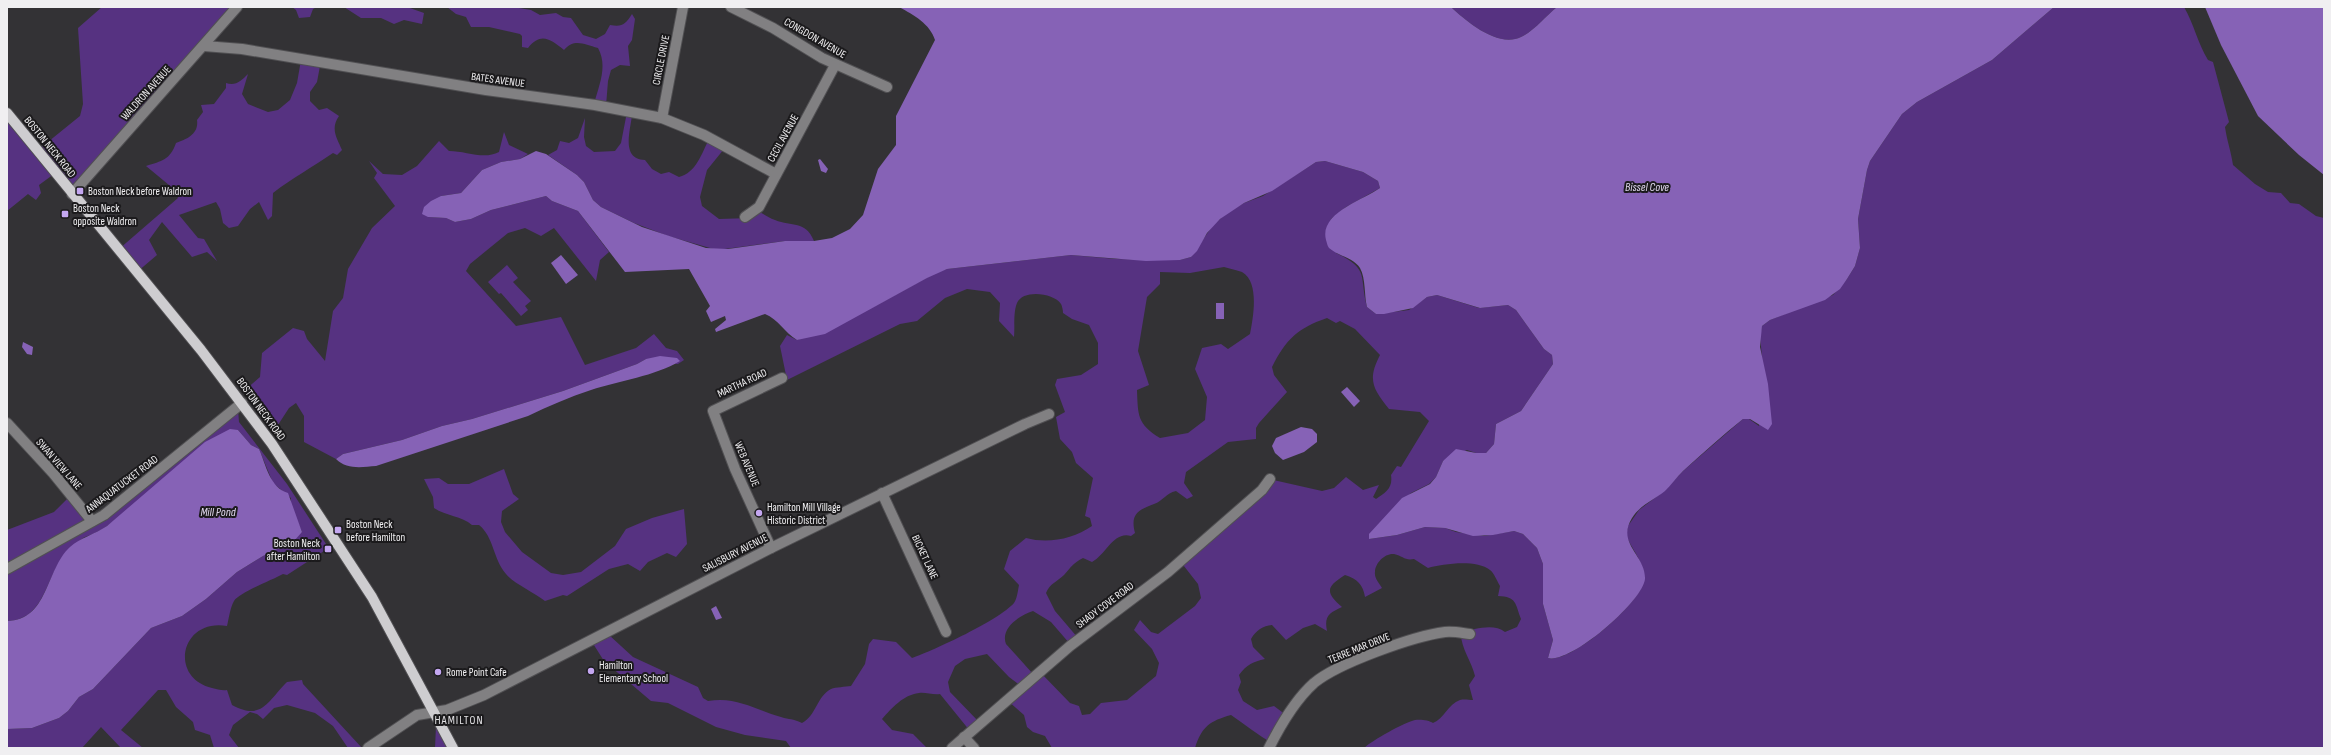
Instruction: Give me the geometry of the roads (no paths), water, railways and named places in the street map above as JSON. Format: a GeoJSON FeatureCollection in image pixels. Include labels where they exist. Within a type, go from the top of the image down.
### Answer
{"type":"FeatureCollection","features":[{"type":"Feature","properties":{"kind":"main road","name":"BOSTON NECK ROAD"},"geometry":{"type":"LineString","coordinates":[[7,113],[242,403],[313,505],[372,597],[453,748]]}},
{"type":"Feature","properties":{"kind":"street","name":"WALDRON AVENUE"},"geometry":{"type":"LineString","coordinates":[[72,194],[237,7]]}},
{"type":"Feature","properties":{"kind":"street","name":"CIRCLE DRIVE"},"geometry":{"type":"LineString","coordinates":[[662,118],[683,7]]}},
{"type":"Feature","properties":{"kind":"street","name":"CONGDON AVENUE"},"geometry":{"type":"LineString","coordinates":[[731,7],[767,24],[836,65],[887,87]]}},
{"type":"Feature","properties":{"kind":"street","name":"BATES AVENUE"},"geometry":{"type":"LineString","coordinates":[[204,46],[242,49],[486,90],[594,105],[662,118],[704,135],[776,174]]}},
{"type":"Feature","properties":{"kind":"street","name":"CECIL AVENUE"},"geometry":{"type":"LineString","coordinates":[[744,217],[759,207],[836,65]]}},
{"type":"Feature","properties":{"kind":"street","name":"MARTHA ROAD"},"geometry":{"type":"LineString","coordinates":[[713,411],[782,378]]}},
{"type":"Feature","properties":{"kind":"street","name":"ANNAQUATUCKET ROAD"},"geometry":{"type":"LineString","coordinates":[[7,569],[104,515],[154,476],[242,403]]}},
{"type":"Feature","properties":{"kind":"street","name":"WEB AVENUE"},"geometry":{"type":"LineString","coordinates":[[713,411],[735,469],[771,548]]}},
{"type":"Feature","properties":{"kind":"street","name":"SALISBURY AVENUE"},"geometry":{"type":"LineString","coordinates":[[368,748],[410,718],[432,711],[447,710],[484,695],[771,548],[882,493],[1049,414]]}},
{"type":"Feature","properties":{"kind":"street","name":"SWAN VIEW LANE"},"geometry":{"type":"LineString","coordinates":[[7,424],[53,473],[92,521]]}},
{"type":"Feature","properties":{"kind":"street","name":"SHADY COVE ROAD"},"geometry":{"type":"LineString","coordinates":[[952,748],[1070,646],[1168,572],[1262,490],[1270,479]]}},
{"type":"Feature","properties":{"kind":"street","name":"BICKET LANE"},"geometry":{"type":"LineString","coordinates":[[882,493],[946,632]]}},
{"type":"Feature","properties":{"kind":"street","name":"TERRE MAR DRIVE"},"geometry":{"type":"LineString","coordinates":[[1269,748],[1292,709],[1314,683],[1338,667],[1378,652],[1446,632],[1470,634]]}},
{"type":"Feature","properties":{"kind":"street"},"geometry":{"type":"LineString","coordinates":[[964,737],[974,748]]}},
{"type":"Feature","properties":{"kind":"water","name":"Bissel Cove"},"geometry":{"type":"Polygon","coordinates":[[[899,7],[1451,7],[1465,20],[1483,32],[1503,39],[1512,39],[1521,37],[1531,31],[1557,7],[2054,7],[1992,60],[1917,102],[1902,114],[1870,161],[1867,170],[1858,219],[1860,248],[1855,266],[1847,279],[1840,289],[1825,300],[1770,320],[1762,326],[1760,347],[1768,384],[1772,424],[1768,430],[1750,419],[1743,419],[1683,471],[1665,491],[1635,513],[1628,527],[1627,535],[1644,571],[1645,579],[1641,589],[1619,615],[1588,641],[1573,651],[1559,657],[1548,658],[1553,640],[1543,604],[1543,564],[1537,548],[1523,534],[1514,531],[1493,535],[1473,536],[1445,528],[1425,527],[1397,535],[1369,539],[1369,534],[1402,498],[1430,484],[1436,477],[1443,461],[1456,449],[1476,453],[1486,453],[1494,444],[1496,424],[1521,411],[1553,364],[1552,355],[1544,349],[1516,310],[1508,305],[1480,308],[1437,295],[1427,297],[1413,308],[1384,314],[1376,314],[1367,307],[1363,277],[1360,268],[1350,259],[1329,248],[1326,240],[1326,231],[1329,222],[1336,215],[1344,208],[1380,188],[1378,181],[1363,172],[1325,161],[1316,162],[1272,191],[1244,203],[1220,219],[1207,233],[1197,251],[1191,257],[1180,260],[1146,261],[1071,255],[947,269],[927,278],[825,334],[797,340],[774,319],[765,314],[716,332],[715,329],[726,320],[725,316],[711,322],[706,311],[710,306],[689,269],[625,272],[578,211],[552,201],[546,196],[491,210],[471,219],[455,222],[446,218],[428,217],[422,214],[424,207],[431,201],[441,196],[461,193],[482,170],[501,162],[520,159],[536,151],[546,154],[577,175],[584,182],[593,200],[601,207],[642,227],[706,248],[728,249],[785,241],[814,241],[832,238],[850,229],[863,215],[878,169],[896,145],[896,116],[935,40],[933,34],[925,25],[916,17],[899,7]]]}},
{"type":"Feature","properties":{"kind":"water"},"geometry":{"type":"Polygon","coordinates":[[[2205,7],[2324,7],[2324,175],[2299,155],[2258,116],[2221,45],[2205,7]]]}},
{"type":"Feature","properties":{"kind":"water"},"geometry":{"type":"Polygon","coordinates":[[[820,159],[828,169],[826,173],[821,171],[818,160],[820,159]]]}},
{"type":"Feature","properties":{"kind":"water"},"geometry":{"type":"Polygon","coordinates":[[[561,255],[578,275],[566,284],[551,263],[561,255]]]}},
{"type":"Feature","properties":{"kind":"water"},"geometry":{"type":"Polygon","coordinates":[[[1216,303],[1224,303],[1224,319],[1216,319],[1216,303]]]}},
{"type":"Feature","properties":{"kind":"water"},"geometry":{"type":"Polygon","coordinates":[[[23,342],[33,347],[32,355],[27,354],[22,347],[23,342]]]}},
{"type":"Feature","properties":{"kind":"water"},"geometry":{"type":"Polygon","coordinates":[[[660,356],[677,358],[680,361],[659,371],[591,390],[528,416],[376,466],[350,466],[345,465],[336,459],[343,454],[402,440],[442,426],[472,419],[563,391],[637,364],[646,359],[660,356]]]}},
{"type":"Feature","properties":{"kind":"water"},"geometry":{"type":"Polygon","coordinates":[[[1347,387],[1360,401],[1354,407],[1341,392],[1347,387]]]}},
{"type":"Feature","properties":{"kind":"water"},"geometry":{"type":"Polygon","coordinates":[[[1301,427],[1312,429],[1317,434],[1317,442],[1304,452],[1283,460],[1275,453],[1272,446],[1276,438],[1301,427]]]}},
{"type":"Feature","properties":{"kind":"water","name":"Mill Pond"},"geometry":{"type":"Polygon","coordinates":[[[230,429],[238,430],[251,445],[259,449],[269,475],[277,486],[288,493],[302,532],[294,541],[263,556],[237,572],[206,599],[182,616],[151,628],[93,689],[79,697],[68,711],[59,718],[32,728],[7,729],[7,621],[21,618],[31,612],[39,603],[62,557],[70,547],[78,541],[107,526],[205,442],[230,429]]]}},
{"type":"Feature","properties":{"kind":"water"},"geometry":{"type":"Polygon","coordinates":[[[716,606],[722,618],[716,620],[711,609],[716,606]]]}},
{"type":"Feature","properties":{"kind":"place","name":"Boston Neck before Waldron"},"geometry":{"type":"Point","coordinates":[80,191]}},
{"type":"Feature","properties":{"kind":"place","name":"Boston Neck opposite Waldron"},"geometry":{"type":"Point","coordinates":[65,214]}},
{"type":"Feature","properties":{"kind":"place","name":"Hamilton Mill Village Historic District"},"geometry":{"type":"Point","coordinates":[759,513]}},
{"type":"Feature","properties":{"kind":"place","name":"Boston Neck before Hamilton"},"geometry":{"type":"Point","coordinates":[338,530]}},
{"type":"Feature","properties":{"kind":"place","name":"Boston Neck after Hamilton"},"geometry":{"type":"Point","coordinates":[328,549]}},
{"type":"Feature","properties":{"kind":"place","name":"Hamilton Elementary School"},"geometry":{"type":"Point","coordinates":[591,671]}},
{"type":"Feature","properties":{"kind":"place","name":"Rome Point Cafe"},"geometry":{"type":"Point","coordinates":[438,672]}},
{"type":"Feature","properties":{"kind":"district","name":"HAMILTON"},"geometry":{"type":"Point","coordinates":[459,720]}}]}
